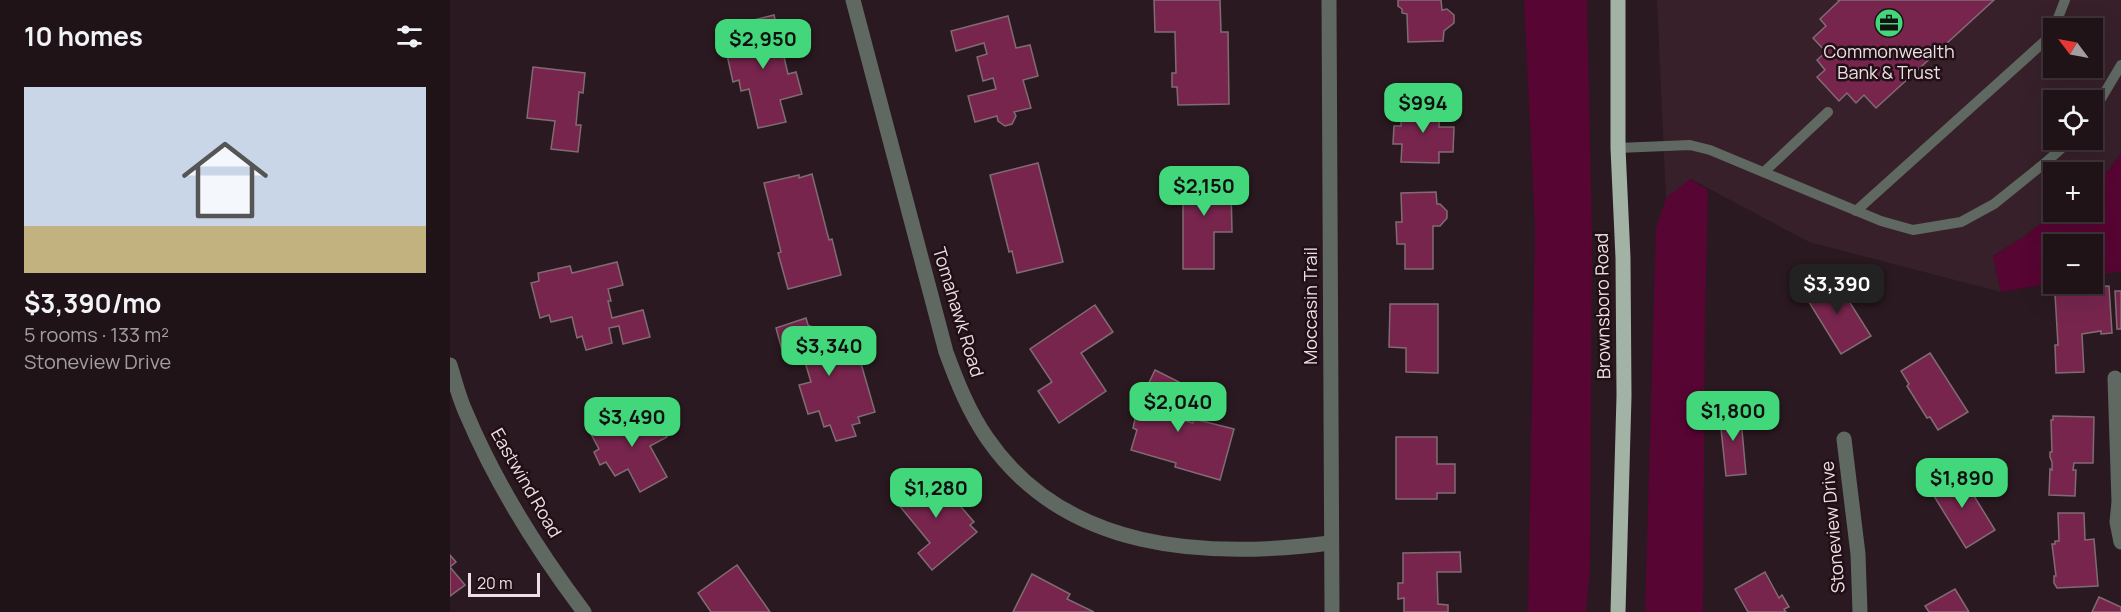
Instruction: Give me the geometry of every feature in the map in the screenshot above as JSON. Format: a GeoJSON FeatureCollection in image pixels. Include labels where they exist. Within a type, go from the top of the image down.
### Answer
{"type":"FeatureCollection","features":[{"type":"Feature","properties":{"kind":"main road","name":"Brownsboro Road"},"geometry":{"type":"LineString","coordinates":[[1618,0],[1618,148],[1623,258],[1624,396],[1618,612]]}},
{"type":"Feature","properties":{"kind":"street","name":"Tomahawk Road"},"geometry":{"type":"LineString","coordinates":[[853,0],[946,352],[964,399],[987,438],[1001,456],[1034,489],[1052,502],[1086,522],[1135,539],[1197,548],[1295,548],[1330,543]]}},
{"type":"Feature","properties":{"kind":"street","name":"Moccasin Trail"},"geometry":{"type":"LineString","coordinates":[[1329,0],[1332,612]]}},
{"type":"Feature","properties":{"kind":"street","name":"Eastwind Road"},"geometry":{"type":"LineString","coordinates":[[450,365],[465,411],[490,467],[531,535],[584,612]]}},
{"type":"Feature","properties":{"kind":"street"},"geometry":{"type":"LineString","coordinates":[[2115,378],[2119,502],[2117,522],[2121,542]]}},
{"type":"Feature","properties":{"kind":"street","name":"Stoneview Drive"},"geometry":{"type":"LineString","coordinates":[[1844,439],[1858,554],[1860,612]]}},
{"type":"Feature","properties":{"kind":"lane"},"geometry":{"type":"LineString","coordinates":[[1856,211],[2046,40],[2065,0]]}},
{"type":"Feature","properties":{"kind":"lane"},"geometry":{"type":"LineString","coordinates":[[2103,95],[2121,65]]}},
{"type":"Feature","properties":{"kind":"lane"},"geometry":{"type":"LineString","coordinates":[[1764,172],[1828,112]]}},
{"type":"Feature","properties":{"kind":"lane"},"geometry":{"type":"LineString","coordinates":[[1618,148],[1690,145],[1710,150],[1881,221],[1913,230],[1961,222],[1994,204],[2060,150]]}},
{"type":"Feature","properties":{"kind":"shaded area"},"geometry":{"type":"Polygon","coordinates":[[[1524,0],[1587,0],[1592,237],[1590,568],[1586,612],[1528,612],[1535,228],[1524,0]]]}},
{"type":"Feature","properties":{"kind":"shaded area"},"geometry":{"type":"Polygon","coordinates":[[[1657,0],[2121,0],[2121,153],[2110,169],[2103,174],[2103,162],[2043,162],[2043,222],[1993,256],[2001,292],[1809,242],[1691,179],[1666,198],[1657,0]]]}},
{"type":"Feature","properties":{"kind":"shaded area"},"geometry":{"type":"Polygon","coordinates":[[[2121,153],[2121,271],[2103,274],[2103,234],[2043,234],[2043,285],[2001,292],[1993,256],[2043,222],[2103,222],[2103,174],[2110,169],[2121,153]]]}},
{"type":"Feature","properties":{"kind":"shaded area"},"geometry":{"type":"Polygon","coordinates":[[[1690,179],[1708,190],[1703,612],[1645,612],[1656,228],[1666,198],[1690,179]]]}},
{"type":"Feature","properties":{"kind":"building"},"geometry":{"type":"Polygon","coordinates":[[[1154,0],[1220,0],[1221,32],[1228,32],[1229,104],[1178,105],[1177,87],[1172,87],[1172,73],[1176,73],[1175,32],[1155,32],[1154,0]]]}},
{"type":"Feature","properties":{"kind":"building"},"geometry":{"type":"Polygon","coordinates":[[[1398,0],[1441,0],[1442,10],[1447,9],[1454,15],[1454,23],[1444,31],[1443,41],[1408,42],[1407,14],[1402,13],[1398,0]]]}},
{"type":"Feature","properties":{"kind":"building"},"geometry":{"type":"Polygon","coordinates":[[[1838,0],[1994,0],[1876,108],[1864,95],[1856,103],[1847,93],[1839,101],[1817,77],[1825,70],[1817,60],[1826,52],[1813,38],[1826,26],[1820,19],[1838,0]]]}},
{"type":"Feature","properties":{"kind":"building"},"geometry":{"type":"Polygon","coordinates":[[[774,15],[788,74],[796,72],[802,94],[780,100],[786,122],[758,128],[749,89],[741,91],[739,80],[733,82],[727,55],[739,52],[733,25],[774,15]]]}},
{"type":"Feature","properties":{"kind":"building"},"geometry":{"type":"Polygon","coordinates":[[[1008,16],[1016,48],[1030,45],[1038,76],[1023,80],[1031,108],[1014,112],[1016,116],[1012,124],[1005,126],[998,121],[997,116],[975,122],[968,96],[996,89],[993,78],[983,81],[977,57],[987,54],[984,43],[956,51],[951,31],[1008,16]]]}},
{"type":"Feature","properties":{"kind":"building"},"geometry":{"type":"Polygon","coordinates":[[[533,67],[585,73],[583,93],[579,92],[576,125],[581,125],[578,152],[551,149],[555,121],[527,118],[533,67]]]}},
{"type":"Feature","properties":{"kind":"building"},"geometry":{"type":"Polygon","coordinates":[[[1402,102],[1440,104],[1439,127],[1454,127],[1453,152],[1439,152],[1439,163],[1401,162],[1402,144],[1393,144],[1394,126],[1401,126],[1402,102]]]}},
{"type":"Feature","properties":{"kind":"building"},"geometry":{"type":"Polygon","coordinates":[[[1038,163],[1063,262],[1017,273],[1012,251],[1009,252],[990,175],[1038,163]]]}},
{"type":"Feature","properties":{"kind":"building"},"geometry":{"type":"Polygon","coordinates":[[[1218,167],[1218,188],[1231,188],[1232,232],[1214,232],[1214,269],[1183,269],[1183,187],[1190,187],[1190,168],[1218,167]]]}},
{"type":"Feature","properties":{"kind":"building"},"geometry":{"type":"Polygon","coordinates":[[[812,174],[829,240],[832,239],[841,275],[788,289],[778,253],[781,252],[764,183],[812,174]]]}},
{"type":"Feature","properties":{"kind":"building"},"geometry":{"type":"Polygon","coordinates":[[[1436,192],[1437,204],[1447,211],[1447,218],[1440,226],[1433,226],[1433,269],[1405,269],[1405,244],[1397,244],[1396,222],[1402,222],[1401,193],[1436,192]]]}},
{"type":"Feature","properties":{"kind":"building"},"geometry":{"type":"Polygon","coordinates":[[[617,262],[623,285],[608,289],[612,318],[643,310],[650,337],[623,344],[619,326],[609,328],[612,343],[586,350],[582,336],[577,338],[572,317],[551,322],[549,315],[540,318],[531,283],[539,281],[538,273],[570,266],[572,273],[617,262]]]}},
{"type":"Feature","properties":{"kind":"building"},"geometry":{"type":"Polygon","coordinates":[[[1833,276],[1871,336],[1841,354],[1804,294],[1833,276]]]}},
{"type":"Feature","properties":{"kind":"building"},"geometry":{"type":"Polygon","coordinates":[[[2103,286],[2109,286],[2112,333],[2101,334],[2101,331],[2082,334],[2084,372],[2056,373],[2055,345],[2058,345],[2055,294],[2103,294],[2103,286]]]}},
{"type":"Feature","properties":{"kind":"building"},"geometry":{"type":"Polygon","coordinates":[[[2115,291],[2121,291],[2121,329],[2117,329],[2115,291]]]}},
{"type":"Feature","properties":{"kind":"building"},"geometry":{"type":"Polygon","coordinates":[[[1390,304],[1438,304],[1438,373],[1406,372],[1406,348],[1389,347],[1390,304]]]}},
{"type":"Feature","properties":{"kind":"building"},"geometry":{"type":"Polygon","coordinates":[[[1095,305],[1113,332],[1081,353],[1106,391],[1059,423],[1038,391],[1052,382],[1030,349],[1095,305]]]}},
{"type":"Feature","properties":{"kind":"building"},"geometry":{"type":"Polygon","coordinates":[[[806,318],[808,325],[826,335],[840,331],[847,357],[858,353],[875,412],[858,417],[860,423],[852,425],[856,436],[836,441],[830,425],[824,427],[819,411],[808,414],[799,385],[811,382],[802,352],[784,357],[776,328],[806,318]]]}},
{"type":"Feature","properties":{"kind":"building"},"geometry":{"type":"Polygon","coordinates":[[[1930,353],[1968,412],[1938,430],[1930,417],[1927,418],[1907,386],[1909,384],[1901,371],[1930,353]]]}},
{"type":"Feature","properties":{"kind":"building"},"geometry":{"type":"Polygon","coordinates":[[[1155,370],[1181,383],[1167,415],[1193,423],[1194,419],[1234,429],[1220,480],[1175,467],[1176,463],[1131,450],[1137,430],[1133,428],[1138,406],[1155,370]]]}},
{"type":"Feature","properties":{"kind":"building"},"geometry":{"type":"Polygon","coordinates":[[[1740,408],[1746,474],[1726,476],[1719,410],[1740,408]]]}},
{"type":"Feature","properties":{"kind":"building"},"geometry":{"type":"Polygon","coordinates":[[[653,411],[667,437],[650,446],[667,477],[640,492],[628,469],[615,476],[606,462],[600,465],[594,452],[599,449],[591,434],[630,412],[634,421],[653,411]]]}},
{"type":"Feature","properties":{"kind":"building"},"geometry":{"type":"Polygon","coordinates":[[[2053,416],[2094,417],[2093,463],[2074,463],[2075,496],[2049,495],[2053,416]]]}},
{"type":"Feature","properties":{"kind":"building"},"geometry":{"type":"Polygon","coordinates":[[[1396,437],[1437,437],[1437,464],[1455,464],[1455,493],[1437,493],[1437,499],[1396,499],[1396,437]]]}},
{"type":"Feature","properties":{"kind":"building"},"geometry":{"type":"Polygon","coordinates":[[[929,470],[943,487],[940,490],[952,504],[956,501],[974,522],[970,525],[977,532],[932,570],[918,553],[930,543],[894,499],[929,470]]]}},
{"type":"Feature","properties":{"kind":"building"},"geometry":{"type":"Polygon","coordinates":[[[1958,470],[1995,530],[1966,548],[1929,488],[1958,470]]]}},
{"type":"Feature","properties":{"kind":"building"},"geometry":{"type":"Polygon","coordinates":[[[2058,513],[2084,513],[2085,540],[2094,539],[2098,586],[2057,588],[2054,583],[2054,576],[2056,576],[2052,544],[2059,541],[2058,513]]]}},
{"type":"Feature","properties":{"kind":"building"},"geometry":{"type":"Polygon","coordinates":[[[1460,552],[1461,572],[1437,572],[1438,604],[1448,605],[1448,612],[1404,612],[1404,598],[1398,599],[1398,583],[1403,583],[1403,553],[1460,552]]]}},
{"type":"Feature","properties":{"kind":"building"},"geometry":{"type":"Polygon","coordinates":[[[450,555],[456,562],[450,567],[450,555]]]}},
{"type":"Feature","properties":{"kind":"building"},"geometry":{"type":"Polygon","coordinates":[[[737,565],[770,612],[711,612],[698,593],[737,565]]]}},
{"type":"Feature","properties":{"kind":"building"},"geometry":{"type":"Polygon","coordinates":[[[450,567],[465,585],[450,596],[450,567]]]}},
{"type":"Feature","properties":{"kind":"building"},"geometry":{"type":"Polygon","coordinates":[[[1765,572],[1779,598],[1782,595],[1789,607],[1784,609],[1786,612],[1748,612],[1735,589],[1765,572]]]}},
{"type":"Feature","properties":{"kind":"building"},"geometry":{"type":"Polygon","coordinates":[[[1032,574],[1070,594],[1067,599],[1094,612],[1013,612],[1032,574]]]}},
{"type":"Feature","properties":{"kind":"building"},"geometry":{"type":"Polygon","coordinates":[[[1955,589],[1969,612],[1929,612],[1925,606],[1955,589]]]}},
{"type":"Feature","properties":{"kind":"building"},"geometry":{"type":"Polygon","coordinates":[[[2099,597],[2121,607],[2121,612],[2092,612],[2099,597]]]}},
{"type":"Feature","properties":{"kind":"place","name":"Commonwealth Bank & Trust"},"geometry":{"type":"Point","coordinates":[1889,23]}}]}
